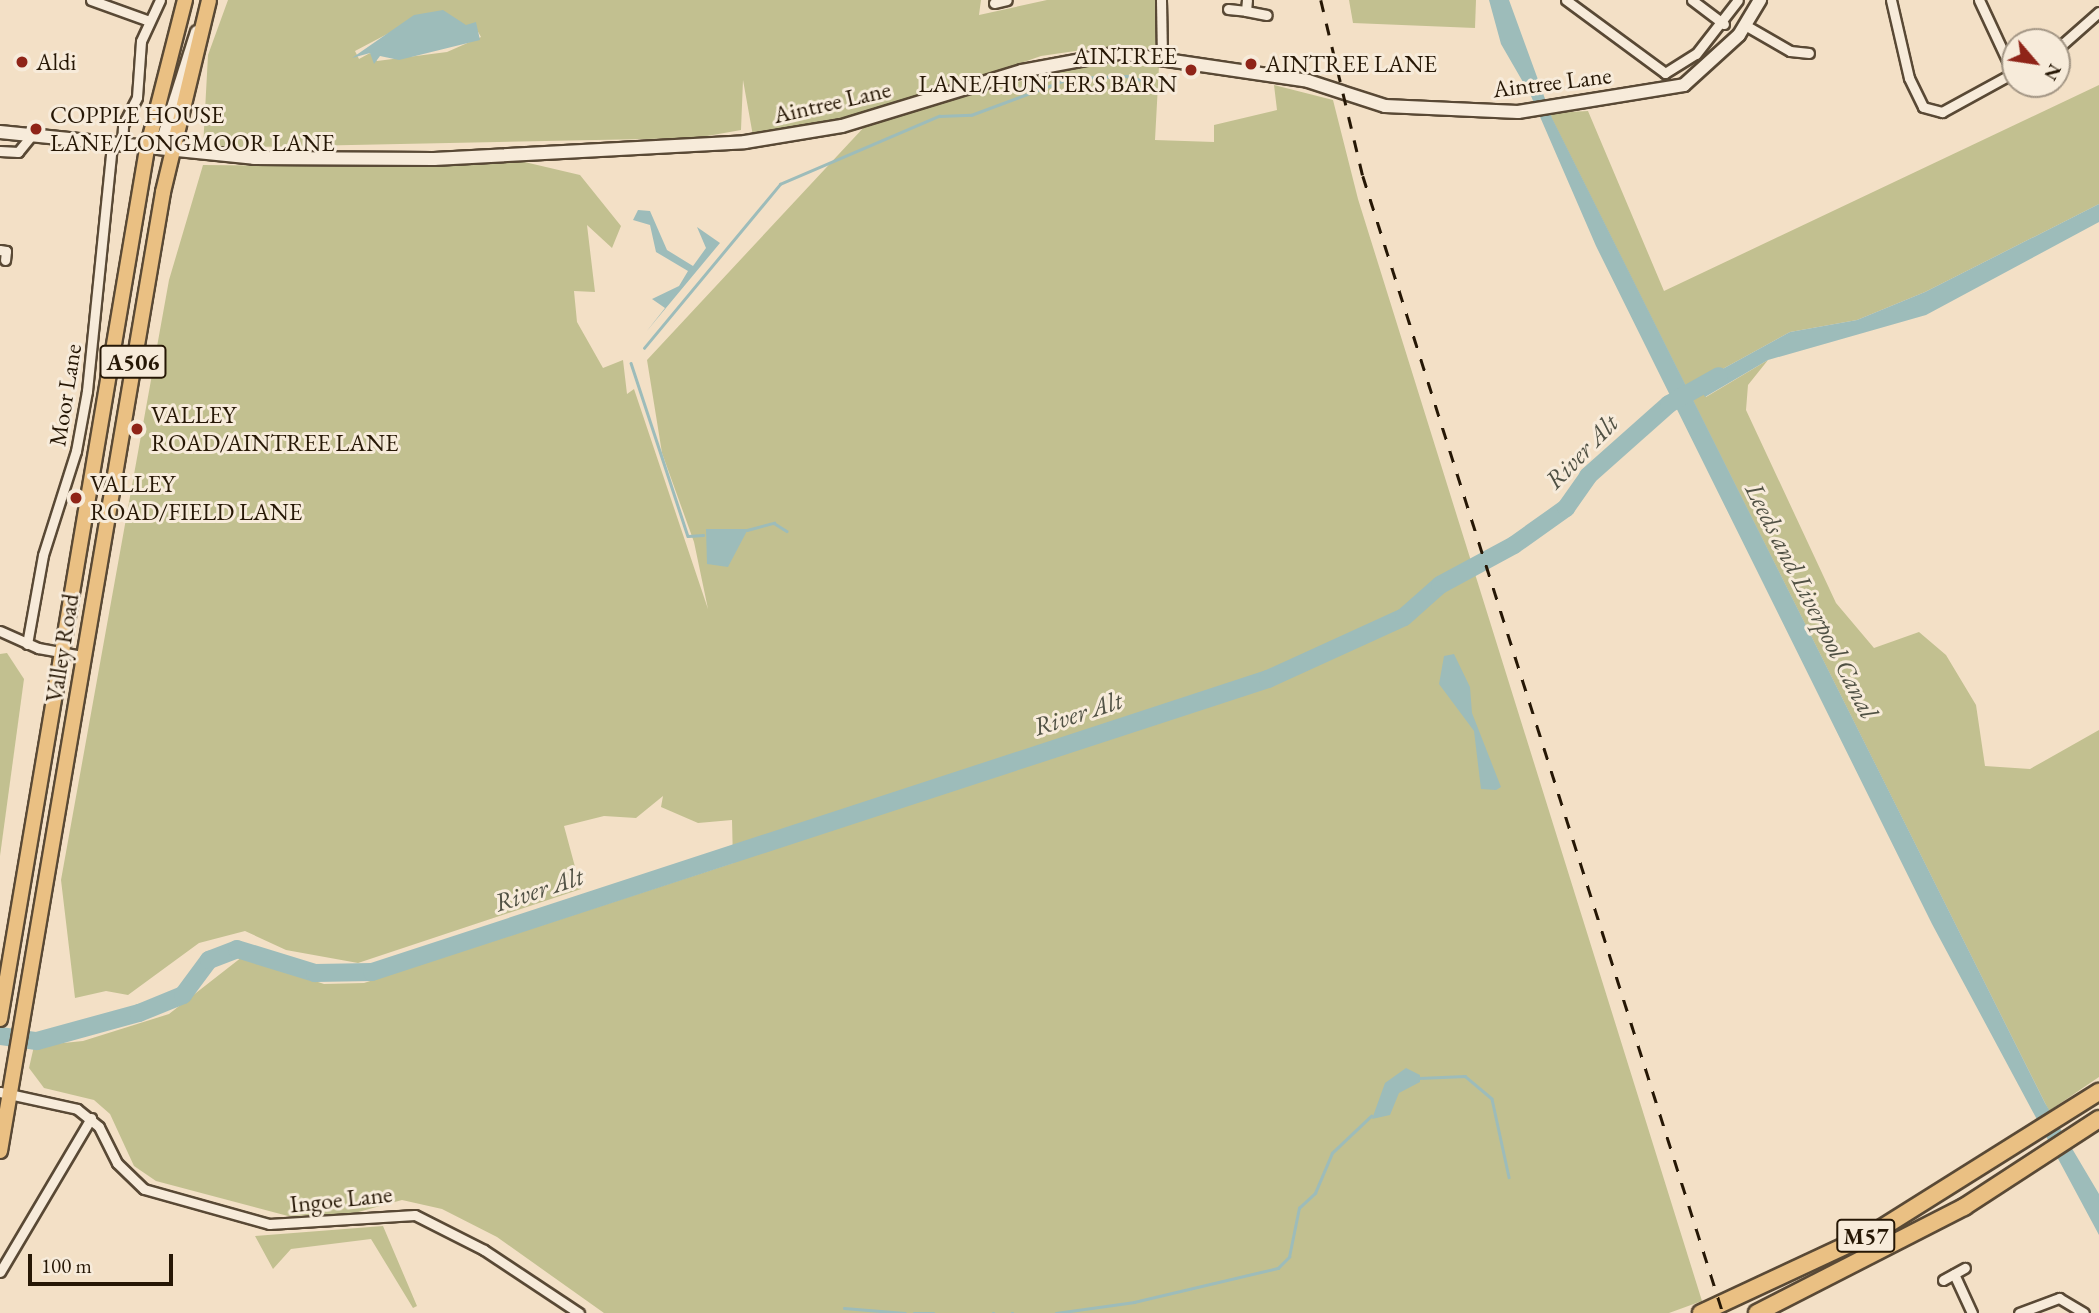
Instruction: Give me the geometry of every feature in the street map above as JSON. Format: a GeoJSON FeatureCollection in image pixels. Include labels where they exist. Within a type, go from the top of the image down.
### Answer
{"type":"FeatureCollection","features":[{"type":"Feature","properties":{"kind":"highway","name":"M57"},"geometry":{"type":"LineString","coordinates":[[1701,1313],[1877,1231],[2023,1144],[2099,1092]]}},
{"type":"Feature","properties":{"kind":"highway","name":"M57"},"geometry":{"type":"LineString","coordinates":[[1756,1313],[1890,1248],[2035,1164],[2099,1119]]}},
{"type":"Feature","properties":{"kind":"main road","name":"A506"},"geometry":{"type":"LineString","coordinates":[[147,149],[185,0]]}},
{"type":"Feature","properties":{"kind":"main road","name":"A506"},"geometry":{"type":"LineString","coordinates":[[171,152],[201,22],[209,0]]}},
{"type":"Feature","properties":{"kind":"main road","name":"Aintree Lane"},"geometry":{"type":"LineString","coordinates":[[0,132],[171,152],[434,159],[745,142],[842,126],[1089,54],[1162,55],[1308,80],[1385,106],[1527,110],[1549,103],[1637,94],[1684,85],[1745,25],[1760,0]]}},
{"type":"Feature","properties":{"kind":"main road"},"geometry":{"type":"LineString","coordinates":[[147,149],[164,136],[178,75],[201,22]]}},
{"type":"Feature","properties":{"kind":"main road","name":"Valley Road"},"geometry":{"type":"LineString","coordinates":[[0,1018],[147,149]]}},
{"type":"Feature","properties":{"kind":"main road","name":"Valley Road"},"geometry":{"type":"LineString","coordinates":[[0,1151],[5,1093],[18,1049],[171,152]]}},
{"type":"Feature","properties":{"kind":"street"},"geometry":{"type":"LineString","coordinates":[[92,0],[149,21]]}},
{"type":"Feature","properties":{"kind":"street","name":"Moor Lane"},"geometry":{"type":"LineString","coordinates":[[27,645],[43,555],[88,391],[117,146],[149,21],[160,0]]}},
{"type":"Feature","properties":{"kind":"street"},"geometry":{"type":"LineString","coordinates":[[994,3],[1007,0]]}},
{"type":"Feature","properties":{"kind":"street"},"geometry":{"type":"LineString","coordinates":[[1161,0],[1162,55]]}},
{"type":"Feature","properties":{"kind":"street"},"geometry":{"type":"LineString","coordinates":[[1246,11],[1247,0]]}},
{"type":"Feature","properties":{"kind":"street"},"geometry":{"type":"LineString","coordinates":[[1566,0],[1657,70],[1675,71],[1724,23],[1738,0]]}},
{"type":"Feature","properties":{"kind":"street"},"geometry":{"type":"LineString","coordinates":[[1692,0],[1724,23]]}},
{"type":"Feature","properties":{"kind":"street"},"geometry":{"type":"LineString","coordinates":[[1891,0],[1923,107],[1942,112],[2001,80]]}},
{"type":"Feature","properties":{"kind":"street"},"geometry":{"type":"LineString","coordinates":[[1979,0],[2001,46]]}},
{"type":"Feature","properties":{"kind":"street"},"geometry":{"type":"LineString","coordinates":[[1228,9],[1267,15]]}},
{"type":"Feature","properties":{"kind":"street"},"geometry":{"type":"LineString","coordinates":[[2071,37],[2099,12]]}},
{"type":"Feature","properties":{"kind":"street"},"geometry":{"type":"LineString","coordinates":[[1745,25],[1790,51],[1809,53]]}},
{"type":"Feature","properties":{"kind":"street"},"geometry":{"type":"LineString","coordinates":[[0,150],[18,152],[30,137]]}},
{"type":"Feature","properties":{"kind":"street"},"geometry":{"type":"LineString","coordinates":[[0,250],[6,251],[5,260]]}},
{"type":"Feature","properties":{"kind":"street"},"geometry":{"type":"LineString","coordinates":[[0,631],[27,645],[83,656]]}},
{"type":"Feature","properties":{"kind":"street"},"geometry":{"type":"LineString","coordinates":[[0,1272],[91,1118],[58,1102],[5,1093]]}},
{"type":"Feature","properties":{"kind":"street","name":"Ingoe Lane"},"geometry":{"type":"LineString","coordinates":[[91,1118],[117,1163],[144,1189],[269,1224],[415,1214],[484,1250],[579,1313]]}},
{"type":"Feature","properties":{"kind":"street"},"geometry":{"type":"LineString","coordinates":[[1943,1280],[1965,1268]]}},
{"type":"Feature","properties":{"kind":"street"},"geometry":{"type":"LineString","coordinates":[[1954,1274],[1972,1313]]}},
{"type":"Feature","properties":{"kind":"street"},"geometry":{"type":"LineString","coordinates":[[2020,1313],[2059,1298],[2084,1313]]}},
{"type":"Feature","properties":{"kind":"shaded area"},"geometry":{"type":"Polygon","coordinates":[[[228,0],[981,0],[979,15],[1047,0],[1156,0],[1156,44],[1150,53],[1103,47],[1041,56],[885,110],[753,136],[743,80],[741,130],[696,138],[203,148],[208,55],[228,0]],[[427,13],[355,51],[359,59],[370,53],[377,61],[447,52],[481,37],[477,30],[427,13]]]}},
{"type":"Feature","properties":{"kind":"shaded area"},"geometry":{"type":"Polygon","coordinates":[[[1349,0],[1476,0],[1475,28],[1353,23],[1349,0]]]}},
{"type":"Feature","properties":{"kind":"shaded area"},"geometry":{"type":"Polygon","coordinates":[[[1095,60],[1159,66],[1155,140],[1214,142],[1214,125],[1277,110],[1274,85],[1333,100],[1358,199],[1702,1301],[1669,1313],[604,1313],[497,1237],[442,1209],[402,1200],[351,1214],[288,1216],[156,1181],[134,1166],[110,1114],[94,1100],[44,1088],[29,1068],[34,1046],[83,1041],[169,1014],[242,957],[324,984],[364,983],[733,863],[732,820],[698,823],[661,807],[663,796],[636,818],[604,816],[564,826],[581,889],[358,963],[286,950],[245,931],[199,943],[128,995],[106,991],[75,998],[61,880],[169,280],[203,165],[375,167],[516,160],[580,175],[621,226],[612,248],[587,225],[595,292],[574,291],[577,322],[603,368],[623,360],[627,394],[634,389],[708,609],[694,542],[662,453],[647,360],[866,125],[1095,60]]]}},
{"type":"Feature","properties":{"kind":"shaded area"},"geometry":{"type":"Polygon","coordinates":[[[2099,85],[2099,204],[1925,292],[1857,320],[1790,332],[1697,383],[1706,397],[1768,360],[1748,385],[1746,410],[1836,603],[1874,648],[1919,632],[1946,655],[1976,705],[1985,766],[2030,769],[2099,730],[2099,1077],[2049,1111],[1549,113],[1588,111],[1664,291],[2099,85]]]}},
{"type":"Feature","properties":{"kind":"shaded area"},"geometry":{"type":"Polygon","coordinates":[[[7,653],[24,679],[0,856],[0,654],[7,653]]]}},
{"type":"Feature","properties":{"kind":"shaded area"},"geometry":{"type":"Polygon","coordinates":[[[383,1226],[417,1306],[413,1308],[371,1239],[291,1249],[273,1269],[255,1236],[383,1226]]]}},
{"type":"Feature","properties":{"kind":"water"},"geometry":{"type":"Polygon","coordinates":[[[1489,0],[1509,0],[1552,118],[2045,1103],[2099,1194],[2099,1235],[1932,924],[1596,246],[1531,96],[1501,44],[1489,0]]]}},
{"type":"Feature","properties":{"kind":"water"},"geometry":{"type":"Polygon","coordinates":[[[443,10],[466,25],[476,22],[480,40],[399,60],[380,56],[374,64],[370,53],[352,58],[414,15],[443,10]]]}},
{"type":"Feature","properties":{"kind":"water"},"geometry":{"type":"Polygon","coordinates":[[[2099,204],[2099,222],[1926,315],[1768,360],[1705,397],[1697,383],[1790,332],[1857,320],[1925,292],[2099,204]]]}},
{"type":"Feature","properties":{"kind":"water"},"geometry":{"type":"Polygon","coordinates":[[[638,210],[650,211],[667,250],[693,266],[706,248],[697,227],[720,243],[646,332],[665,308],[652,299],[679,286],[688,271],[656,252],[650,225],[633,220],[638,210]]]}},
{"type":"Feature","properties":{"kind":"water"},"geometry":{"type":"Polygon","coordinates":[[[706,529],[748,529],[728,567],[707,564],[706,529]]]}},
{"type":"Feature","properties":{"kind":"water"},"geometry":{"type":"Polygon","coordinates":[[[1454,654],[1470,687],[1472,713],[1501,787],[1496,790],[1481,789],[1474,731],[1439,684],[1444,656],[1454,654]]]}},
{"type":"Feature","properties":{"kind":"water"},"geometry":{"type":"Polygon","coordinates":[[[1406,1068],[1420,1075],[1420,1082],[1399,1093],[1390,1115],[1372,1119],[1385,1083],[1406,1068]]]}},
{"type":"Feature","properties":{"kind":"waterway"},"geometry":{"type":"LineString","coordinates":[[644,348],[780,184],[939,116],[971,115],[1071,78],[1127,76],[1152,83]]}},
{"type":"Feature","properties":{"kind":"waterway"},"geometry":{"type":"LineString","coordinates":[[631,363],[688,536],[703,535]]}},
{"type":"Feature","properties":{"kind":"waterway","name":"River Alt"},"geometry":{"type":"LineString","coordinates":[[0,1036],[37,1041],[139,1013],[183,995],[209,960],[237,949],[315,973],[372,972],[1268,679],[1404,617],[1440,585],[1514,545],[1566,508],[1588,476],[1669,404],[1719,376]]}},
{"type":"Feature","properties":{"kind":"waterway"},"geometry":{"type":"LineString","coordinates":[[747,530],[774,523],[787,531]]}},
{"type":"Feature","properties":{"kind":"waterway"},"geometry":{"type":"LineString","coordinates":[[1419,1078],[1465,1076],[1492,1099],[1509,1177]]}},
{"type":"Feature","properties":{"kind":"waterway"},"geometry":{"type":"LineString","coordinates":[[1056,1313],[1134,1302],[1278,1268],[1289,1257],[1299,1208],[1315,1193],[1332,1153],[1371,1116]]}},
{"type":"Feature","properties":{"kind":"waterway"},"geometry":{"type":"LineString","coordinates":[[844,1308],[905,1313]]}},
{"type":"Feature","properties":{"kind":"waterway"},"geometry":{"type":"LineString","coordinates":[[914,1313],[934,1313]]}},
{"type":"Feature","properties":{"kind":"railway"},"geometry":{"type":"LineString","coordinates":[[1321,0],[1363,176],[1723,1313]]}},
{"type":"Feature","properties":{"kind":"place","name":"Aldi"},"geometry":{"type":"Point","coordinates":[22,62]}},
{"type":"Feature","properties":{"kind":"place","name":"AINTREE LANE"},"geometry":{"type":"Point","coordinates":[1251,64]}},
{"type":"Feature","properties":{"kind":"place","name":"AINTREE LANE/HUNTERS BARN"},"geometry":{"type":"Point","coordinates":[1191,70]}},
{"type":"Feature","properties":{"kind":"place","name":"COPPLE HOUSE LANE/LONGMOOR LANE"},"geometry":{"type":"Point","coordinates":[36,129]}},
{"type":"Feature","properties":{"kind":"place","name":"VALLEY ROAD/AINTREE LANE"},"geometry":{"type":"Point","coordinates":[137,429]}},
{"type":"Feature","properties":{"kind":"place","name":"VALLEY ROAD/FIELD LANE"},"geometry":{"type":"Point","coordinates":[76,498]}},
{"type":"Feature","properties":{"kind":"water label","name":"Leeds and Liverpool Canal"},"geometry":{"type":"Point","coordinates":[1811,601]}}]}
